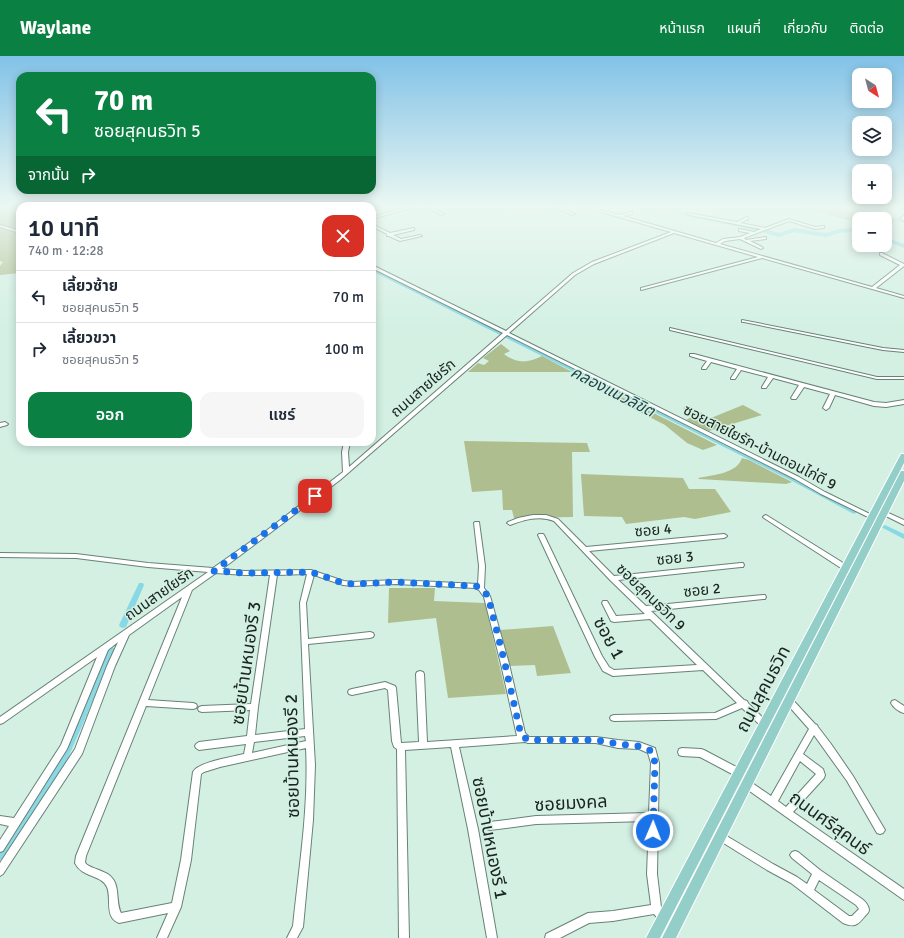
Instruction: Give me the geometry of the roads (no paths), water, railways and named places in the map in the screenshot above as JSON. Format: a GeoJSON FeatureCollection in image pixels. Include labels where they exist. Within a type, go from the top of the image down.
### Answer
{"type":"FeatureCollection","features":[{"type":"Feature","properties":{"kind":"main road","name":"ถนนสุคนธวิท"},"geometry":{"type":"LineString","coordinates":[[653,938],[904,456]]}},
{"type":"Feature","properties":{"kind":"main road","name":"ถนนสุคนธวิท"},"geometry":{"type":"LineString","coordinates":[[668,938],[904,474]]}},
{"type":"Feature","properties":{"kind":"street","name":"ถนนสายใยรัก"},"geometry":{"type":"LineString","coordinates":[[0,721],[190,589],[346,472],[582,268],[631,248]]}},
{"type":"Feature","properties":{"kind":"street"},"geometry":{"type":"LineString","coordinates":[[731,248],[904,297]]}},
{"type":"Feature","properties":{"kind":"street"},"geometry":{"type":"LineString","coordinates":[[873,288],[903,265],[881,254]]}},
{"type":"Feature","properties":{"kind":"street"},"geometry":{"type":"LineString","coordinates":[[642,289],[764,257]]}},
{"type":"Feature","properties":{"kind":"street","name":"ซอยสายใยรัก-บ้านดอนไก่ดี 9"},"geometry":{"type":"LineString","coordinates":[[376,268],[505,334],[790,474],[823,493],[872,517]]}},
{"type":"Feature","properties":{"kind":"street"},"geometry":{"type":"LineString","coordinates":[[744,321],[883,349],[904,351]]}},
{"type":"Feature","properties":{"kind":"street"},"geometry":{"type":"LineString","coordinates":[[672,329],[877,378],[904,378]]}},
{"type":"Feature","properties":{"kind":"street"},"geometry":{"type":"LineString","coordinates":[[692,355],[881,405],[904,402]]}},
{"type":"Feature","properties":{"kind":"street"},"geometry":{"type":"LineString","coordinates":[[704,368],[710,360]]}},
{"type":"Feature","properties":{"kind":"street"},"geometry":{"type":"LineString","coordinates":[[733,378],[740,368]]}},
{"type":"Feature","properties":{"kind":"street"},"geometry":{"type":"LineString","coordinates":[[764,388],[771,377]]}},
{"type":"Feature","properties":{"kind":"street"},"geometry":{"type":"LineString","coordinates":[[794,398],[802,385]]}},
{"type":"Feature","properties":{"kind":"street"},"geometry":{"type":"LineString","coordinates":[[826,408],[833,393]]}},
{"type":"Feature","properties":{"kind":"street"},"geometry":{"type":"LineString","coordinates":[[346,446],[346,472]]}},
{"type":"Feature","properties":{"kind":"street"},"geometry":{"type":"LineString","coordinates":[[884,513],[904,522]]}},
{"type":"Feature","properties":{"kind":"street","name":"ซอยสุคนธวิท 9"},"geometry":{"type":"LineString","coordinates":[[510,523],[523,517],[554,519],[612,578],[744,703],[764,724]]}},
{"type":"Feature","properties":{"kind":"street"},"geometry":{"type":"LineString","coordinates":[[766,517],[846,568]]}},
{"type":"Feature","properties":{"kind":"street"},"geometry":{"type":"LineString","coordinates":[[477,523],[482,566],[481,588]]}},
{"type":"Feature","properties":{"kind":"street","name":"ซอย 1"},"geometry":{"type":"LineString","coordinates":[[541,534],[599,658],[609,671],[613,673],[704,666]]}},
{"type":"Feature","properties":{"kind":"street","name":"ซอย 4"},"geometry":{"type":"LineString","coordinates":[[584,549],[724,536]]}},
{"type":"Feature","properties":{"kind":"street"},"geometry":{"type":"LineString","coordinates":[[0,555],[76,556],[148,565],[245,573],[311,572],[343,583],[409,582],[476,586],[481,588],[488,596],[521,735],[524,739]]}},
{"type":"Feature","properties":{"kind":"street","name":"ซอย 3"},"geometry":{"type":"LineString","coordinates":[[612,578],[741,565]]}},
{"type":"Feature","properties":{"kind":"street","name":"ซอยบ้านหนองรี 3"},"geometry":{"type":"LineString","coordinates":[[247,758],[251,739],[254,706],[274,572]]}},
{"type":"Feature","properties":{"kind":"street","name":"ซอยบ้านหนองรี 2"},"geometry":{"type":"LineString","coordinates":[[292,938],[298,927],[309,820],[311,766],[303,603],[311,572]]}},
{"type":"Feature","properties":{"kind":"street"},"geometry":{"type":"LineString","coordinates":[[176,908],[119,918],[115,913],[111,886],[108,880],[103,876],[86,870],[80,864],[81,856],[190,589]]}},
{"type":"Feature","properties":{"kind":"street","name":"ซอย 2"},"geometry":{"type":"LineString","coordinates":[[644,609],[763,597]]}},
{"type":"Feature","properties":{"kind":"street"},"geometry":{"type":"LineString","coordinates":[[605,604],[614,619],[651,616]]}},
{"type":"Feature","properties":{"kind":"street"},"geometry":{"type":"LineString","coordinates":[[0,871],[79,751],[111,666],[125,635]]}},
{"type":"Feature","properties":{"kind":"street"},"geometry":{"type":"LineString","coordinates":[[304,642],[370,636]]}},
{"type":"Feature","properties":{"kind":"street"},"geometry":{"type":"LineString","coordinates":[[0,848],[64,747],[104,650]]}},
{"type":"Feature","properties":{"kind":"street"},"geometry":{"type":"LineString","coordinates":[[420,674],[423,746]]}},
{"type":"Feature","properties":{"kind":"street"},"geometry":{"type":"LineString","coordinates":[[352,692],[385,685],[392,688],[396,741],[401,747],[524,739],[596,740],[639,746],[652,751],[655,763],[652,874],[656,909],[663,918]]}},
{"type":"Feature","properties":{"kind":"street"},"geometry":{"type":"LineString","coordinates":[[789,701],[814,727],[835,756],[880,830]]}},
{"type":"Feature","properties":{"kind":"street"},"geometry":{"type":"LineString","coordinates":[[144,703],[193,706]]}},
{"type":"Feature","properties":{"kind":"street"},"geometry":{"type":"LineString","coordinates":[[614,718],[716,716],[744,703]]}},
{"type":"Feature","properties":{"kind":"street"},"geometry":{"type":"LineString","coordinates":[[895,703],[904,710]]}},
{"type":"Feature","properties":{"kind":"street"},"geometry":{"type":"LineString","coordinates":[[202,709],[254,706]]}},
{"type":"Feature","properties":{"kind":"street"},"geometry":{"type":"LineString","coordinates":[[773,802],[814,727]]}},
{"type":"Feature","properties":{"kind":"street"},"geometry":{"type":"LineString","coordinates":[[199,746],[309,732]]}},
{"type":"Feature","properties":{"kind":"street"},"geometry":{"type":"LineString","coordinates":[[162,938],[176,908],[186,860],[197,772],[205,767],[310,744]]}},
{"type":"Feature","properties":{"kind":"street","name":"ซอยบ้านหนองรี 1"},"geometry":{"type":"LineString","coordinates":[[454,744],[473,830],[492,938]]}},
{"type":"Feature","properties":{"kind":"street"},"geometry":{"type":"LineString","coordinates":[[401,747],[404,938]]}},
{"type":"Feature","properties":{"kind":"street","name":"ถนนศรีสุคนธ์"},"geometry":{"type":"LineString","coordinates":[[682,752],[701,754],[738,775],[773,802],[904,895]]}},
{"type":"Feature","properties":{"kind":"street"},"geometry":{"type":"LineString","coordinates":[[787,812],[821,775],[820,772],[799,756]]}},
{"type":"Feature","properties":{"kind":"street","name":"ซอยมงคล"},"geometry":{"type":"LineString","coordinates":[[490,826],[536,820],[653,817]]}},
{"type":"Feature","properties":{"kind":"street"},"geometry":{"type":"LineString","coordinates":[[0,820],[16,823]]}},
{"type":"Feature","properties":{"kind":"street"},"geometry":{"type":"LineString","coordinates":[[720,836],[794,880],[851,922],[854,922],[864,910],[863,906],[795,855]]}},
{"type":"Feature","properties":{"kind":"street"},"geometry":{"type":"LineString","coordinates":[[809,891],[817,873]]}},
{"type":"Feature","properties":{"kind":"street"},"geometry":{"type":"LineString","coordinates":[[550,938],[588,918],[613,916],[656,909]]}},
{"type":"Feature","properties":{"kind":"waterway","name":"คลองแนวลิขิต"},"geometry":{"type":"LineString","coordinates":[[376,271],[796,481],[854,512]]}},
{"type":"Feature","properties":{"kind":"waterway","name":"คลองแนวลิขิต"},"geometry":{"type":"LineString","coordinates":[[885,527],[904,537]]}},
{"type":"Feature","properties":{"kind":"waterway"},"geometry":{"type":"LineString","coordinates":[[123,625],[141,585]]}},
{"type":"Feature","properties":{"kind":"waterway"},"geometry":{"type":"LineString","coordinates":[[0,856],[34,809],[62,762],[111,650]]}}]}
